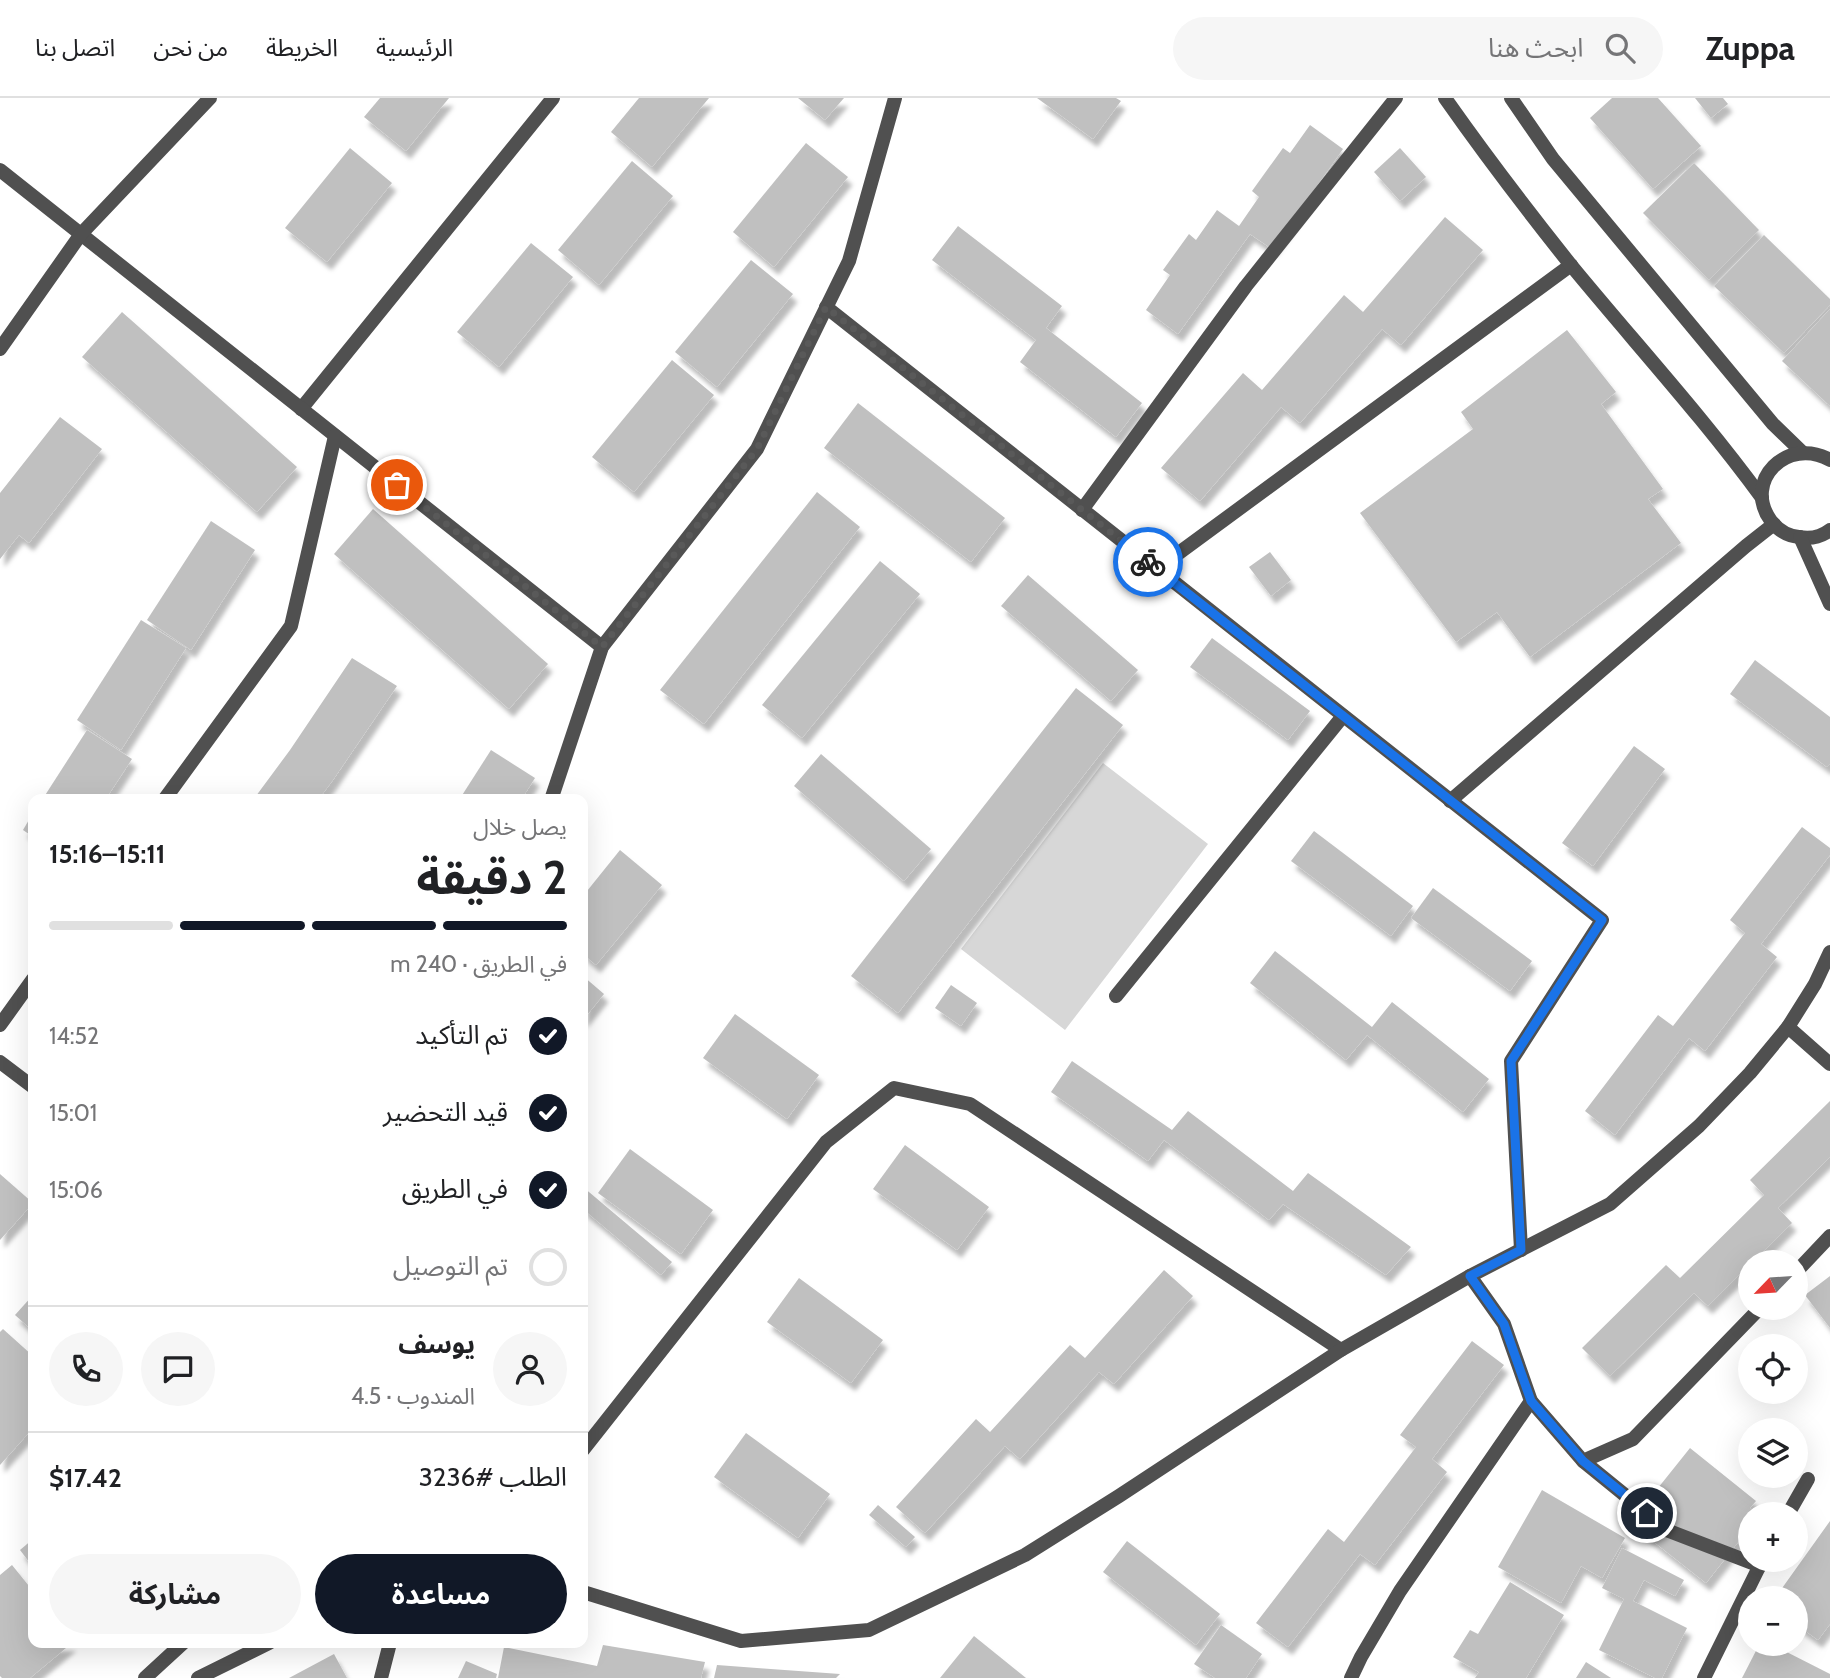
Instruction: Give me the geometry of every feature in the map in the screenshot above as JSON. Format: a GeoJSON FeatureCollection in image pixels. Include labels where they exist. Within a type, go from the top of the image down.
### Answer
{"type":"FeatureCollection","features":[{"type":"Feature","properties":{"kind":"street"},"geometry":{"type":"LineString","coordinates":[[0,349],[81,234],[210,98]]}},
{"type":"Feature","properties":{"kind":"street"},"geometry":{"type":"LineString","coordinates":[[301,408],[553,98]]}},
{"type":"Feature","properties":{"kind":"street"},"geometry":{"type":"LineString","coordinates":[[553,794],[602,647],[757,449],[849,261],[895,98]]}},
{"type":"Feature","properties":{"kind":"street"},"geometry":{"type":"LineString","coordinates":[[1082,510],[1246,286],[1396,98]]}},
{"type":"Feature","properties":{"kind":"street"},"geometry":{"type":"LineString","coordinates":[[1445,98],[1571,265],[1728,452],[1762,499],[1767,515],[1774,524],[1792,537],[1808,539],[1830,530]]}},
{"type":"Feature","properties":{"kind":"street"},"geometry":{"type":"LineString","coordinates":[[1511,98],[1561,170],[1773,424],[1802,452]]}},
{"type":"Feature","properties":{"kind":"street"},"geometry":{"type":"LineString","coordinates":[[0,170],[602,647]]}},
{"type":"Feature","properties":{"kind":"street"},"geometry":{"type":"LineString","coordinates":[[1157,569],[1571,265]]}},
{"type":"Feature","properties":{"kind":"street"},"geometry":{"type":"LineString","coordinates":[[826,307],[1602,920],[1511,1061],[1521,1250]]}},
{"type":"Feature","properties":{"kind":"street"},"geometry":{"type":"LineString","coordinates":[[168,794],[291,625],[335,436]]}},
{"type":"Feature","properties":{"kind":"street"},"geometry":{"type":"LineString","coordinates":[[1762,499],[1764,481],[1773,467],[1786,456],[1802,452],[1819,454],[1830,460]]}},
{"type":"Feature","properties":{"kind":"street"},"geometry":{"type":"LineString","coordinates":[[1450,801],[1774,524]]}},
{"type":"Feature","properties":{"kind":"street"},"geometry":{"type":"LineString","coordinates":[[1800,537],[1830,604]]}},
{"type":"Feature","properties":{"kind":"street"},"geometry":{"type":"LineString","coordinates":[[1116,996],[1343,716]]}},
{"type":"Feature","properties":{"kind":"street"},"geometry":{"type":"LineString","coordinates":[[588,1594],[741,1641],[869,1630],[1025,1555],[1341,1350],[1470,1276],[1610,1204],[1699,1126],[1750,1073],[1788,1027],[1815,984],[1830,953]]}},
{"type":"Feature","properties":{"kind":"street"},"geometry":{"type":"LineString","coordinates":[[0,1025],[28,986]]}},
{"type":"Feature","properties":{"kind":"street"},"geometry":{"type":"LineString","coordinates":[[1788,1027],[1830,1064]]}},
{"type":"Feature","properties":{"kind":"street"},"geometry":{"type":"LineString","coordinates":[[0,1062],[28,1083]]}},
{"type":"Feature","properties":{"kind":"street"},"geometry":{"type":"LineString","coordinates":[[588,1444],[826,1142],[894,1088],[970,1104],[1341,1350]]}},
{"type":"Feature","properties":{"kind":"street"},"geometry":{"type":"LineString","coordinates":[[1808,1259],[1830,1236]]}},
{"type":"Feature","properties":{"kind":"street"},"geometry":{"type":"LineString","coordinates":[[1470,1276],[1504,1324],[1531,1401],[1583,1461],[1669,1531],[1738,1554]]}},
{"type":"Feature","properties":{"kind":"street"},"geometry":{"type":"LineString","coordinates":[[1583,1461],[1633,1439],[1748,1320]]}},
{"type":"Feature","properties":{"kind":"street"},"geometry":{"type":"LineString","coordinates":[[1351,1678],[1400,1591],[1531,1401]]}},
{"type":"Feature","properties":{"kind":"street"},"geometry":{"type":"LineString","coordinates":[[1704,1678],[1757,1572]]}},
{"type":"Feature","properties":{"kind":"street"},"geometry":{"type":"LineString","coordinates":[[145,1678],[178,1648]]}},
{"type":"Feature","properties":{"kind":"street"},"geometry":{"type":"LineString","coordinates":[[198,1678],[259,1648]]}},
{"type":"Feature","properties":{"kind":"street"},"geometry":{"type":"LineString","coordinates":[[381,1678],[389,1648]]}},
{"type":"Feature","properties":{"kind":"shaded area"},"geometry":{"type":"Polygon","coordinates":[[[1103,763],[1208,844],[1065,1030],[961,949],[1103,763]]]}},
{"type":"Feature","properties":{"kind":"building"},"geometry":{"type":"Polygon","coordinates":[[[380,98],[449,98],[406,151],[364,117],[380,98]]]}},
{"type":"Feature","properties":{"kind":"building"},"geometry":{"type":"Polygon","coordinates":[[[639,98],[709,98],[652,167],[611,132],[639,98]]]}},
{"type":"Feature","properties":{"kind":"building"},"geometry":{"type":"Polygon","coordinates":[[[798,98],[844,98],[825,120],[798,98]]]}},
{"type":"Feature","properties":{"kind":"building"},"geometry":{"type":"Polygon","coordinates":[[[1037,98],[1116,98],[1121,101],[1093,139],[1037,98]]]}},
{"type":"Feature","properties":{"kind":"building"},"geometry":{"type":"Polygon","coordinates":[[[1612,98],[1658,98],[1701,146],[1653,189],[1590,118],[1612,98]]]}},
{"type":"Feature","properties":{"kind":"building"},"geometry":{"type":"Polygon","coordinates":[[[1695,98],[1723,98],[1728,104],[1711,118],[1695,98]]]}},
{"type":"Feature","properties":{"kind":"building"},"geometry":{"type":"Polygon","coordinates":[[[1310,125],[1343,149],[1272,249],[1250,234],[1178,334],[1146,310],[1170,275],[1163,270],[1189,234],[1196,240],[1217,210],[1239,226],[1259,197],[1252,191],[1283,148],[1290,153],[1310,125]]]}},
{"type":"Feature","properties":{"kind":"building"},"geometry":{"type":"Polygon","coordinates":[[[806,143],[848,177],[774,267],[733,232],[806,143]]]}},
{"type":"Feature","properties":{"kind":"building"},"geometry":{"type":"Polygon","coordinates":[[[350,148],[392,183],[327,262],[285,228],[350,148]]]}},
{"type":"Feature","properties":{"kind":"building"},"geometry":{"type":"Polygon","coordinates":[[[1400,148],[1426,177],[1400,201],[1374,172],[1400,148]]]}},
{"type":"Feature","properties":{"kind":"building"},"geometry":{"type":"Polygon","coordinates":[[[632,161],[673,196],[599,285],[558,250],[632,161]]]}},
{"type":"Feature","properties":{"kind":"building"},"geometry":{"type":"Polygon","coordinates":[[[1694,163],[1759,230],[1709,280],[1643,213],[1694,163]]]}},
{"type":"Feature","properties":{"kind":"building"},"geometry":{"type":"Polygon","coordinates":[[[1445,217],[1483,250],[1401,345],[1382,329],[1300,423],[1281,407],[1200,501],[1161,468],[1243,373],[1262,390],[1344,295],[1363,312],[1445,217]]]}},
{"type":"Feature","properties":{"kind":"building"},"geometry":{"type":"Polygon","coordinates":[[[958,226],[1062,306],[1046,328],[1142,403],[1116,437],[1020,362],[1036,340],[932,260],[958,226]]]}},
{"type":"Feature","properties":{"kind":"building"},"geometry":{"type":"Polygon","coordinates":[[[1764,235],[1830,299],[1830,305],[1784,353],[1714,286],[1764,235]]]}},
{"type":"Feature","properties":{"kind":"building"},"geometry":{"type":"Polygon","coordinates":[[[531,243],[573,277],[499,367],[457,332],[531,243]]]}},
{"type":"Feature","properties":{"kind":"building"},"geometry":{"type":"Polygon","coordinates":[[[751,260],[793,294],[717,387],[675,352],[751,260]]]}},
{"type":"Feature","properties":{"kind":"building"},"geometry":{"type":"Polygon","coordinates":[[[1830,309],[1830,406],[1782,361],[1830,309]]]}},
{"type":"Feature","properties":{"kind":"building"},"geometry":{"type":"Polygon","coordinates":[[[122,312],[297,467],[257,512],[82,357],[122,312]]]}},
{"type":"Feature","properties":{"kind":"building"},"geometry":{"type":"Polygon","coordinates":[[[1567,330],[1616,392],[1601,404],[1663,489],[1648,499],[1681,543],[1530,657],[1497,612],[1456,642],[1360,513],[1473,429],[1461,412],[1567,330]]]}},
{"type":"Feature","properties":{"kind":"building"},"geometry":{"type":"Polygon","coordinates":[[[672,360],[714,395],[634,492],[592,457],[672,360]]]}},
{"type":"Feature","properties":{"kind":"building"},"geometry":{"type":"Polygon","coordinates":[[[858,403],[1005,518],[971,562],[824,448],[858,403]]]}},
{"type":"Feature","properties":{"kind":"building"},"geometry":{"type":"Polygon","coordinates":[[[60,417],[102,449],[29,543],[19,535],[0,559],[0,493],[60,417]]]}},
{"type":"Feature","properties":{"kind":"building"},"geometry":{"type":"Polygon","coordinates":[[[817,492],[860,527],[704,724],[660,690],[817,492]]]}},
{"type":"Feature","properties":{"kind":"building"},"geometry":{"type":"Polygon","coordinates":[[[373,509],[548,664],[509,709],[334,554],[373,509]]]}},
{"type":"Feature","properties":{"kind":"building"},"geometry":{"type":"Polygon","coordinates":[[[211,521],[255,550],[191,650],[147,620],[211,521]]]}},
{"type":"Feature","properties":{"kind":"building"},"geometry":{"type":"Polygon","coordinates":[[[1270,552],[1291,580],[1271,596],[1249,567],[1270,552]]]}},
{"type":"Feature","properties":{"kind":"building"},"geometry":{"type":"Polygon","coordinates":[[[880,561],[920,594],[802,738],[762,705],[880,561]]]}},
{"type":"Feature","properties":{"kind":"building"},"geometry":{"type":"Polygon","coordinates":[[[1028,575],[1138,670],[1111,701],[1001,606],[1028,575]]]}},
{"type":"Feature","properties":{"kind":"building"},"geometry":{"type":"Polygon","coordinates":[[[141,620],[186,648],[121,750],[77,720],[141,620]]]}},
{"type":"Feature","properties":{"kind":"building"},"geometry":{"type":"Polygon","coordinates":[[[1212,638],[1310,711],[1288,740],[1190,667],[1212,638]]]}},
{"type":"Feature","properties":{"kind":"building"},"geometry":{"type":"Polygon","coordinates":[[[352,658],[397,686],[322,794],[257,794],[352,658]]]}},
{"type":"Feature","properties":{"kind":"building"},"geometry":{"type":"Polygon","coordinates":[[[1755,660],[1830,717],[1830,764],[1827,767],[1730,694],[1755,660]]]}},
{"type":"Feature","properties":{"kind":"building"},"geometry":{"type":"Polygon","coordinates":[[[1076,688],[1123,725],[898,1013],[851,976],[1076,688]]]}},
{"type":"Feature","properties":{"kind":"building"},"geometry":{"type":"Polygon","coordinates":[[[87,730],[132,759],[109,794],[46,794],[87,730]]]}},
{"type":"Feature","properties":{"kind":"building"},"geometry":{"type":"Polygon","coordinates":[[[1634,746],[1665,769],[1593,866],[1562,843],[1634,746]]]}},
{"type":"Feature","properties":{"kind":"building"},"geometry":{"type":"Polygon","coordinates":[[[491,750],[535,778],[525,794],[463,794],[491,750]]]}},
{"type":"Feature","properties":{"kind":"building"},"geometry":{"type":"Polygon","coordinates":[[[821,754],[931,849],[904,881],[794,786],[821,754]]]}},
{"type":"Feature","properties":{"kind":"building"},"geometry":{"type":"Polygon","coordinates":[[[1802,827],[1830,848],[1830,855],[1761,944],[1777,957],[1705,1051],[1689,1038],[1615,1135],[1585,1111],[1658,1015],[1673,1026],[1745,933],[1730,920],[1802,827]]]}},
{"type":"Feature","properties":{"kind":"building"},"geometry":{"type":"Polygon","coordinates":[[[1314,831],[1413,906],[1391,936],[1291,861],[1314,831]]]}},
{"type":"Feature","properties":{"kind":"building"},"geometry":{"type":"Polygon","coordinates":[[[620,850],[662,885],[596,965],[588,958],[588,890],[620,850]]]}},
{"type":"Feature","properties":{"kind":"building"},"geometry":{"type":"Polygon","coordinates":[[[1433,888],[1532,961],[1510,991],[1411,918],[1433,888]]]}},
{"type":"Feature","properties":{"kind":"building"},"geometry":{"type":"Polygon","coordinates":[[[1275,951],[1372,1027],[1392,1002],[1489,1079],[1463,1112],[1367,1035],[1346,1060],[1250,983],[1275,951]]]}},
{"type":"Feature","properties":{"kind":"building"},"geometry":{"type":"Polygon","coordinates":[[[588,980],[604,994],[588,1014],[588,980]]]}},
{"type":"Feature","properties":{"kind":"building"},"geometry":{"type":"Polygon","coordinates":[[[951,985],[977,1003],[961,1026],[935,1008],[951,985]]]}},
{"type":"Feature","properties":{"kind":"building"},"geometry":{"type":"Polygon","coordinates":[[[735,1014],[819,1075],[787,1119],[703,1058],[735,1014]]]}},
{"type":"Feature","properties":{"kind":"building"},"geometry":{"type":"Polygon","coordinates":[[[1072,1061],[1172,1130],[1188,1111],[1293,1191],[1308,1173],[1411,1247],[1386,1275],[1283,1204],[1269,1220],[1164,1140],[1148,1161],[1051,1092],[1072,1061]]]}},
{"type":"Feature","properties":{"kind":"building"},"geometry":{"type":"Polygon","coordinates":[[[1830,1101],[1830,1157],[1778,1208],[1792,1223],[1765,1250],[1738,1250],[1738,1276],[1708,1306],[1694,1293],[1610,1376],[1582,1348],[1666,1265],[1680,1278],[1764,1195],[1750,1180],[1830,1101]]]}},
{"type":"Feature","properties":{"kind":"building"},"geometry":{"type":"Polygon","coordinates":[[[905,1145],[989,1207],[957,1250],[873,1189],[905,1145]]]}},
{"type":"Feature","properties":{"kind":"building"},"geometry":{"type":"Polygon","coordinates":[[[630,1149],[713,1210],[681,1254],[598,1193],[630,1149]]]}},
{"type":"Feature","properties":{"kind":"building"},"geometry":{"type":"Polygon","coordinates":[[[0,1174],[28,1199],[28,1209],[0,1240],[0,1174]]]}},
{"type":"Feature","properties":{"kind":"building"},"geometry":{"type":"Polygon","coordinates":[[[588,1191],[672,1262],[661,1275],[588,1213],[588,1191]]]}},
{"type":"Feature","properties":{"kind":"building"},"geometry":{"type":"Polygon","coordinates":[[[1164,1270],[1193,1296],[1114,1384],[1099,1372],[1020,1459],[1005,1446],[925,1533],[896,1507],[976,1419],[990,1432],[1070,1345],[1085,1358],[1164,1270]]]}},
{"type":"Feature","properties":{"kind":"building"},"geometry":{"type":"Polygon","coordinates":[[[1830,1276],[1830,1328],[1808,1299],[1808,1293],[1830,1276]]]}},
{"type":"Feature","properties":{"kind":"building"},"geometry":{"type":"Polygon","coordinates":[[[799,1278],[883,1340],[851,1383],[767,1322],[799,1278]]]}},
{"type":"Feature","properties":{"kind":"building"},"geometry":{"type":"Polygon","coordinates":[[[28,1301],[28,1327],[15,1315],[28,1301]]]}},
{"type":"Feature","properties":{"kind":"building"},"geometry":{"type":"Polygon","coordinates":[[[3,1329],[28,1352],[28,1434],[0,1465],[0,1332],[3,1329]]]}},
{"type":"Feature","properties":{"kind":"building"},"geometry":{"type":"Polygon","coordinates":[[[1472,1341],[1504,1365],[1432,1459],[1447,1472],[1375,1565],[1360,1554],[1288,1647],[1256,1623],[1328,1529],[1344,1542],[1416,1447],[1400,1435],[1472,1341]]]}},
{"type":"Feature","properties":{"kind":"building"},"geometry":{"type":"Polygon","coordinates":[[[746,1433],[830,1494],[798,1538],[714,1477],[746,1433]]]}},
{"type":"Feature","properties":{"kind":"building"},"geometry":{"type":"Polygon","coordinates":[[[1690,1448],[1756,1501],[1738,1502],[1738,1542],[1706,1583],[1630,1523],[1690,1448]]]}},
{"type":"Feature","properties":{"kind":"building"},"geometry":{"type":"Polygon","coordinates":[[[1542,1490],[1625,1538],[1602,1578],[1581,1566],[1561,1603],[1498,1567],[1542,1490]]]}},
{"type":"Feature","properties":{"kind":"building"},"geometry":{"type":"Polygon","coordinates":[[[878,1505],[915,1537],[906,1547],[869,1515],[878,1505]]]}},
{"type":"Feature","properties":{"kind":"building"},"geometry":{"type":"Polygon","coordinates":[[[1830,1521],[1830,1624],[1818,1640],[1808,1633],[1808,1586],[1784,1586],[1794,1572],[1808,1572],[1808,1552],[1830,1521]]]}},
{"type":"Feature","properties":{"kind":"building"},"geometry":{"type":"Polygon","coordinates":[[[1127,1541],[1220,1614],[1196,1645],[1103,1572],[1127,1541]]]}},
{"type":"Feature","properties":{"kind":"building"},"geometry":{"type":"Polygon","coordinates":[[[28,1543],[28,1560],[20,1550],[28,1543]]]}},
{"type":"Feature","properties":{"kind":"building"},"geometry":{"type":"Polygon","coordinates":[[[1622,1548],[1684,1580],[1675,1596],[1644,1580],[1633,1601],[1687,1628],[1662,1678],[1655,1678],[1599,1650],[1624,1599],[1602,1588],[1622,1548]]]}},
{"type":"Feature","properties":{"kind":"building"},"geometry":{"type":"Polygon","coordinates":[[[12,1565],[28,1585],[28,1648],[66,1648],[30,1678],[0,1676],[0,1575],[12,1565]]]}},
{"type":"Feature","properties":{"kind":"building"},"geometry":{"type":"Polygon","coordinates":[[[1510,1582],[1564,1615],[1526,1678],[1475,1678],[1479,1672],[1453,1657],[1470,1630],[1478,1634],[1510,1582]]]}},
{"type":"Feature","properties":{"kind":"building"},"geometry":{"type":"Polygon","coordinates":[[[1221,1625],[1262,1654],[1246,1678],[1215,1678],[1194,1664],[1221,1625]]]}},
{"type":"Feature","properties":{"kind":"building"},"geometry":{"type":"Polygon","coordinates":[[[974,1636],[1026,1678],[940,1678],[974,1636]]]}},
{"type":"Feature","properties":{"kind":"building"},"geometry":{"type":"Polygon","coordinates":[[[603,1645],[705,1662],[701,1678],[498,1678],[504,1648],[597,1666],[603,1645]]]}},
{"type":"Feature","properties":{"kind":"building"},"geometry":{"type":"Polygon","coordinates":[[[334,1654],[347,1678],[289,1678],[334,1654]]]}},
{"type":"Feature","properties":{"kind":"building"},"geometry":{"type":"Polygon","coordinates":[[[1753,1656],[1795,1656],[1830,1674],[1830,1678],[1742,1678],[1753,1656]]]}},
{"type":"Feature","properties":{"kind":"building"},"geometry":{"type":"Polygon","coordinates":[[[466,1661],[497,1674],[496,1678],[458,1678],[466,1661]]]}},
{"type":"Feature","properties":{"kind":"building"},"geometry":{"type":"Polygon","coordinates":[[[1586,1662],[1611,1678],[1576,1678],[1586,1662]]]}},
{"type":"Feature","properties":{"kind":"building"},"geometry":{"type":"Polygon","coordinates":[[[717,1665],[840,1674],[836,1678],[714,1678],[717,1665]]]}},
{"type":"Feature","properties":{"kind":"way so far"},"geometry":{"type":"LineString","coordinates":[[397,485],[602,647],[757,449],[826,307],[1148,562]]}},
{"type":"Feature","properties":{"kind":"route"},"geometry":{"type":"LineString","coordinates":[[1148,562],[1602,920],[1511,1061],[1521,1250],[1470,1276],[1504,1324],[1531,1401],[1583,1461],[1647,1513]]}}]}
